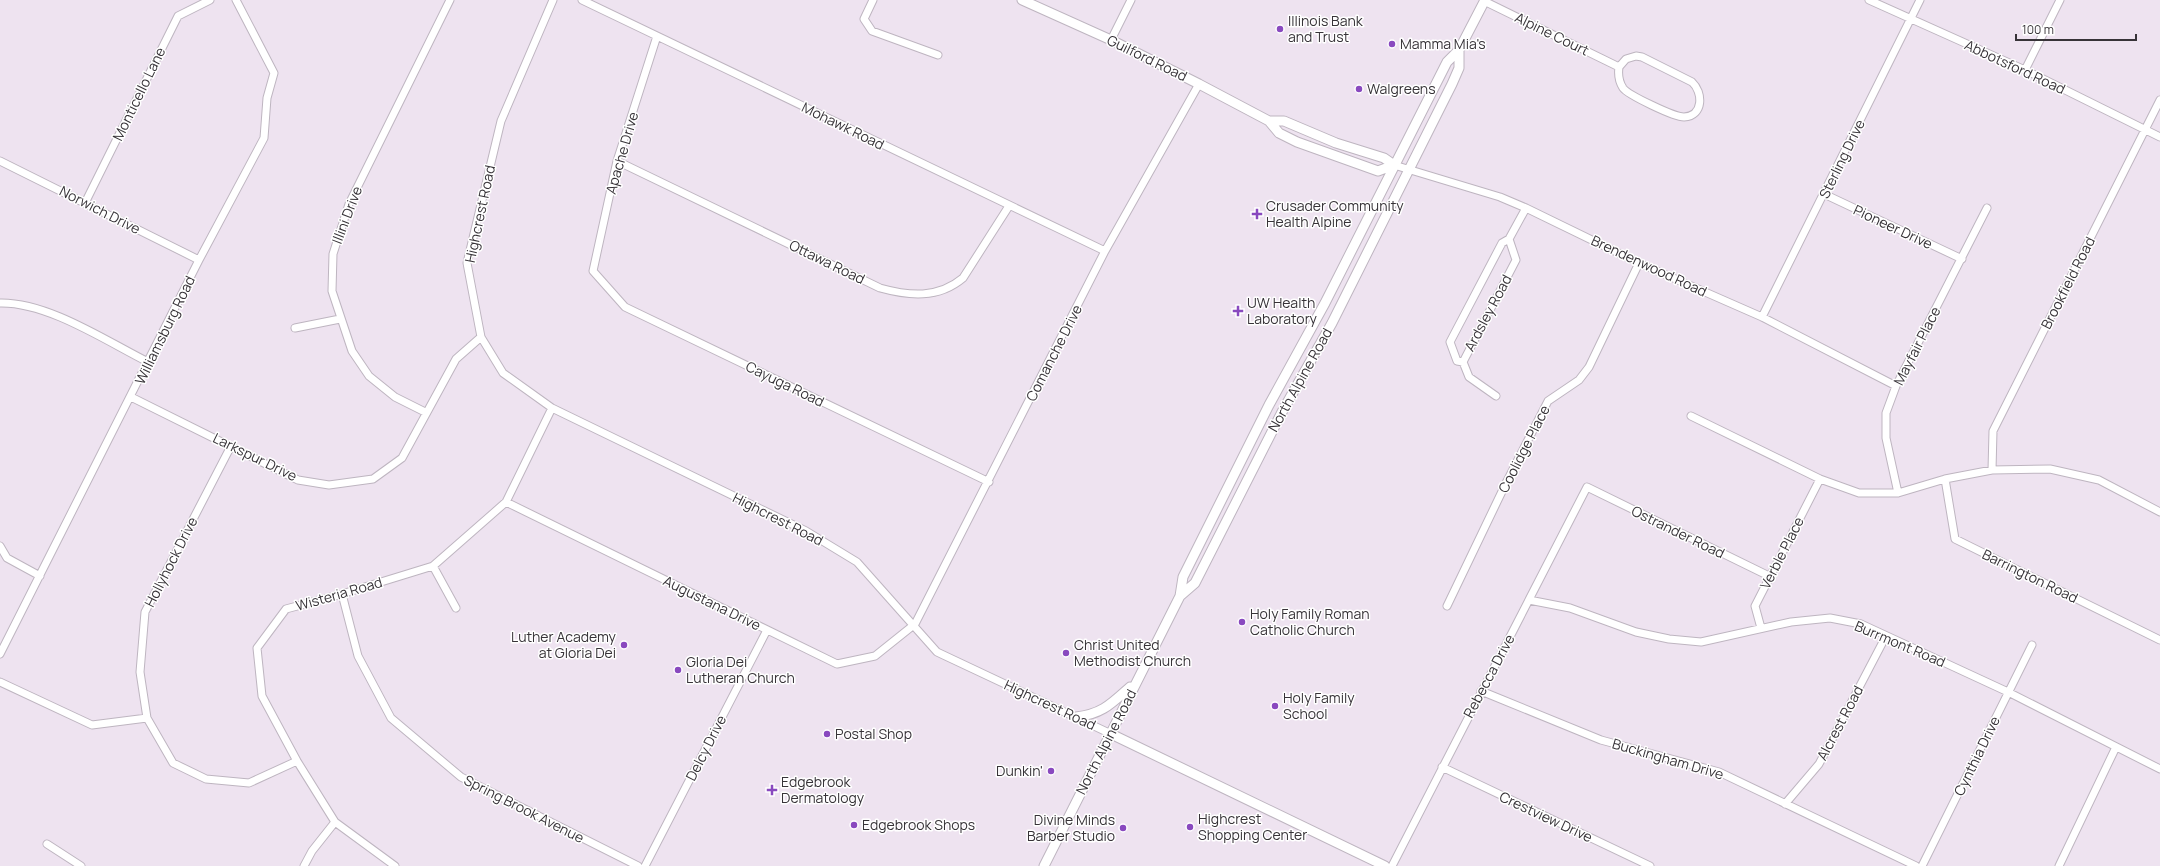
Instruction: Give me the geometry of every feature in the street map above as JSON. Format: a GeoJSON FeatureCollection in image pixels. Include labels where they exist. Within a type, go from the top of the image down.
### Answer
{"type":"FeatureCollection","features":[{"type":"Feature","properties":{"kind":"main road","name":"Guilford Road"},"geometry":{"type":"LineString","coordinates":[[1022,0],[1110,40],[1199,84],[1269,121],[1278,133],[1348,162],[1378,171],[1394,165]]}},
{"type":"Feature","properties":{"kind":"main road","name":"North Alpine Road"},"geometry":{"type":"LineString","coordinates":[[1044,866],[1109,733],[1180,596],[1183,577],[1225,490],[1269,405],[1325,303],[1447,62],[1459,50],[1484,1]]}},
{"type":"Feature","properties":{"kind":"main road","name":"North Alpine Road"},"geometry":{"type":"LineString","coordinates":[[1180,596],[1195,583],[1279,419],[1328,329],[1459,68],[1459,50]]}},
{"type":"Feature","properties":{"kind":"main road","name":"Guilford Road"},"geometry":{"type":"LineString","coordinates":[[1269,121],[1284,121],[1336,143],[1384,158],[1394,165]]}},
{"type":"Feature","properties":{"kind":"main road"},"geometry":{"type":"LineString","coordinates":[[1076,717],[1092,715],[1109,705],[1135,684]]}},
{"type":"Feature","properties":{"kind":"main road","name":"Highcrest Road"},"geometry":{"type":"LineString","coordinates":[[1109,733],[1385,866]]}},
{"type":"Feature","properties":{"kind":"street","name":"Monticello Lane"},"geometry":{"type":"LineString","coordinates":[[85,203],[178,16],[210,0]]}},
{"type":"Feature","properties":{"kind":"street","name":"Williamsburg Road"},"geometry":{"type":"LineString","coordinates":[[0,654],[199,260],[264,138],[267,98],[274,73],[236,0]]}},
{"type":"Feature","properties":{"kind":"street","name":"Illini Drive"},"geometry":{"type":"LineString","coordinates":[[426,412],[395,397],[369,376],[352,351],[340,319],[332,291],[333,254],[348,204],[450,0]]}},
{"type":"Feature","properties":{"kind":"street","name":"Highcrest Road"},"geometry":{"type":"LineString","coordinates":[[553,0],[501,121],[467,263],[481,337],[502,373],[552,408],[806,531],[857,562],[914,624],[937,652],[1109,733]]}},
{"type":"Feature","properties":{"kind":"street","name":"Mohawk Road"},"geometry":{"type":"LineString","coordinates":[[582,0],[1105,251]]}},
{"type":"Feature","properties":{"kind":"street"},"geometry":{"type":"LineString","coordinates":[[873,0],[864,19],[872,31],[938,55]]}},
{"type":"Feature","properties":{"kind":"street"},"geometry":{"type":"LineString","coordinates":[[1110,40],[1131,0]]}},
{"type":"Feature","properties":{"kind":"street","name":"Abbotsford Road"},"geometry":{"type":"LineString","coordinates":[[1869,0],[1910,20],[2025,70],[2160,137]]}},
{"type":"Feature","properties":{"kind":"street","name":"Sterling Drive"},"geometry":{"type":"LineString","coordinates":[[1762,317],[1920,0]]}},
{"type":"Feature","properties":{"kind":"street"},"geometry":{"type":"LineString","coordinates":[[2025,70],[2060,0]]}},
{"type":"Feature","properties":{"kind":"street","name":"Alpine Court"},"geometry":{"type":"LineString","coordinates":[[1484,1],[1619,67]]}},
{"type":"Feature","properties":{"kind":"street","name":"Apache Drive"},"geometry":{"type":"LineString","coordinates":[[593,271],[617,161],[658,36]]}},
{"type":"Feature","properties":{"kind":"street"},"geometry":{"type":"LineString","coordinates":[[1642,57],[1692,82],[1697,87],[1701,96],[1697,110],[1689,116],[1678,116],[1627,92],[1620,82],[1619,67],[1629,58],[1642,57]]}},
{"type":"Feature","properties":{"kind":"street","name":"Comanche Drive"},"geometry":{"type":"LineString","coordinates":[[914,624],[989,482],[1105,251],[1199,84]]}},
{"type":"Feature","properties":{"kind":"street","name":"Brookfield Road"},"geometry":{"type":"LineString","coordinates":[[1992,470],[1993,431],[2160,100]]}},
{"type":"Feature","properties":{"kind":"street","name":"Norwich Drive"},"geometry":{"type":"LineString","coordinates":[[0,161],[199,260]]}},
{"type":"Feature","properties":{"kind":"street","name":"Ottawa Road"},"geometry":{"type":"LineString","coordinates":[[617,161],[880,288],[900,293],[935,293],[954,286],[963,278],[1009,206]]}},
{"type":"Feature","properties":{"kind":"street","name":"Brendenwood Road"},"geometry":{"type":"LineString","coordinates":[[1394,165],[1500,197],[1526,208],[1639,263],[1762,317],[1896,386]]}},
{"type":"Feature","properties":{"kind":"street","name":"Pioneer Drive"},"geometry":{"type":"LineString","coordinates":[[1824,194],[1962,259]]}},
{"type":"Feature","properties":{"kind":"street","name":"Ardsley Road"},"geometry":{"type":"LineString","coordinates":[[1509,239],[1516,260],[1463,362],[1457,361],[1450,342],[1502,243],[1509,239],[1526,208]]}},
{"type":"Feature","properties":{"kind":"street","name":"Mayfair Place"},"geometry":{"type":"LineString","coordinates":[[1898,493],[1886,438],[1886,413],[1896,386],[1987,208]]}},
{"type":"Feature","properties":{"kind":"street","name":"Coolidge Place"},"geometry":{"type":"LineString","coordinates":[[1448,606],[1507,481],[1548,401],[1579,380],[1589,368],[1639,263]]}},
{"type":"Feature","properties":{"kind":"street","name":"Cayuga Road"},"geometry":{"type":"LineString","coordinates":[[593,271],[625,307],[989,482]]}},
{"type":"Feature","properties":{"kind":"street"},"geometry":{"type":"LineString","coordinates":[[0,303],[22,305],[41,310],[148,362]]}},
{"type":"Feature","properties":{"kind":"street"},"geometry":{"type":"LineString","coordinates":[[295,328],[340,319]]}},
{"type":"Feature","properties":{"kind":"street","name":"Larkspur Drive"},"geometry":{"type":"LineString","coordinates":[[131,397],[298,480],[329,485],[373,479],[402,458],[456,359],[481,337]]}},
{"type":"Feature","properties":{"kind":"street"},"geometry":{"type":"LineString","coordinates":[[1463,362],[1469,377],[1496,396]]}},
{"type":"Feature","properties":{"kind":"street","name":"Wisteria Road"},"geometry":{"type":"LineString","coordinates":[[395,866],[335,822],[297,761],[262,696],[257,648],[286,609],[342,594],[433,566],[506,502],[552,408]]}},
{"type":"Feature","properties":{"kind":"street"},"geometry":{"type":"LineString","coordinates":[[1691,416],[1820,479],[1859,493],[1898,493],[1945,479],[1992,470],[2050,469],[2099,480],[2160,512]]}},
{"type":"Feature","properties":{"kind":"street","name":"Hollyhock Drive"},"geometry":{"type":"LineString","coordinates":[[231,446],[145,612],[140,672],[147,718],[173,763],[206,779],[249,783],[297,761]]}},
{"type":"Feature","properties":{"kind":"street","name":"Verble Place"},"geometry":{"type":"LineString","coordinates":[[1761,628],[1755,606],[1769,576],[1820,479]]}},
{"type":"Feature","properties":{"kind":"street","name":"Barrington Road"},"geometry":{"type":"LineString","coordinates":[[1945,479],[1955,539],[2160,640]]}},
{"type":"Feature","properties":{"kind":"street","name":"Ostrander Road"},"geometry":{"type":"LineString","coordinates":[[1587,487],[1769,576]]}},
{"type":"Feature","properties":{"kind":"street","name":"Rebecca Drive"},"geometry":{"type":"LineString","coordinates":[[1392,866],[1587,487]]}},
{"type":"Feature","properties":{"kind":"street","name":"Augustana Drive"},"geometry":{"type":"LineString","coordinates":[[506,502],[837,664],[875,656],[914,624]]}},
{"type":"Feature","properties":{"kind":"street"},"geometry":{"type":"LineString","coordinates":[[0,546],[7,558],[40,576]]}},
{"type":"Feature","properties":{"kind":"street"},"geometry":{"type":"LineString","coordinates":[[433,566],[456,608]]}},
{"type":"Feature","properties":{"kind":"street","name":"Spring Brook Avenue"},"geometry":{"type":"LineString","coordinates":[[342,594],[358,656],[391,718],[461,777],[638,866]]}},
{"type":"Feature","properties":{"kind":"street","name":"Burrmont Road"},"geometry":{"type":"LineString","coordinates":[[1529,600],[1570,608],[1636,632],[1669,639],[1702,642],[1761,628],[1830,618],[1861,624],[2008,692],[2160,769]]}},
{"type":"Feature","properties":{"kind":"street","name":"Delcy Drive"},"geometry":{"type":"LineString","coordinates":[[645,866],[767,630]]}},
{"type":"Feature","properties":{"kind":"street","name":"Alcrest Road"},"geometry":{"type":"LineString","coordinates":[[1785,804],[1819,764],[1886,636]]}},
{"type":"Feature","properties":{"kind":"street","name":"Cynthia Drive"},"geometry":{"type":"LineString","coordinates":[[1922,866],[2032,645]]}},
{"type":"Feature","properties":{"kind":"street"},"geometry":{"type":"LineString","coordinates":[[0,682],[92,725],[147,718]]}},
{"type":"Feature","properties":{"kind":"street","name":"Buckingham Drive"},"geometry":{"type":"LineString","coordinates":[[1481,691],[1601,740],[1719,772],[1916,866]]}},
{"type":"Feature","properties":{"kind":"street"},"geometry":{"type":"LineString","coordinates":[[2059,866],[2116,747]]}},
{"type":"Feature","properties":{"kind":"street","name":"Crestview Drive"},"geometry":{"type":"LineString","coordinates":[[1442,767],[1650,866]]}},
{"type":"Feature","properties":{"kind":"street"},"geometry":{"type":"LineString","coordinates":[[304,866],[312,851],[335,822]]}},
{"type":"Feature","properties":{"kind":"street"},"geometry":{"type":"LineString","coordinates":[[46,844],[81,866]]}},
{"type":"Feature","properties":{"kind":"place","name":"Illinois Bank and Trust"},"geometry":{"type":"Point","coordinates":[1280,29]}},
{"type":"Feature","properties":{"kind":"place","name":"Mamma Mia's"},"geometry":{"type":"Point","coordinates":[1392,44]}},
{"type":"Feature","properties":{"kind":"place","name":"Walgreens"},"geometry":{"type":"Point","coordinates":[1359,89]}},
{"type":"Feature","properties":{"kind":"place","name":"Crusader Community Health Alpine"},"geometry":{"type":"Point","coordinates":[1257,214]}},
{"type":"Feature","properties":{"kind":"place","name":"UW Health Laboratory"},"geometry":{"type":"Point","coordinates":[1238,311]}},
{"type":"Feature","properties":{"kind":"place","name":"Holy Family Roman Catholic Church"},"geometry":{"type":"Point","coordinates":[1242,622]}},
{"type":"Feature","properties":{"kind":"place","name":"Luther Academy at Gloria Dei"},"geometry":{"type":"Point","coordinates":[624,645]}},
{"type":"Feature","properties":{"kind":"place","name":"Christ United Methodist Church"},"geometry":{"type":"Point","coordinates":[1066,653]}},
{"type":"Feature","properties":{"kind":"place","name":"Gloria Dei Lutheran Church"},"geometry":{"type":"Point","coordinates":[678,670]}},
{"type":"Feature","properties":{"kind":"place","name":"Holy Family School"},"geometry":{"type":"Point","coordinates":[1275,706]}},
{"type":"Feature","properties":{"kind":"place","name":"Postal Shop"},"geometry":{"type":"Point","coordinates":[827,734]}},
{"type":"Feature","properties":{"kind":"place","name":"Dunkin'"},"geometry":{"type":"Point","coordinates":[1051,771]}},
{"type":"Feature","properties":{"kind":"place","name":"Edgebrook Dermatology"},"geometry":{"type":"Point","coordinates":[772,790]}},
{"type":"Feature","properties":{"kind":"place","name":"Edgebrook Shops"},"geometry":{"type":"Point","coordinates":[854,825]}},
{"type":"Feature","properties":{"kind":"place","name":"Highcrest Shopping Center"},"geometry":{"type":"Point","coordinates":[1190,827]}},
{"type":"Feature","properties":{"kind":"place","name":"Divine Minds Barber Studio"},"geometry":{"type":"Point","coordinates":[1123,828]}}]}
